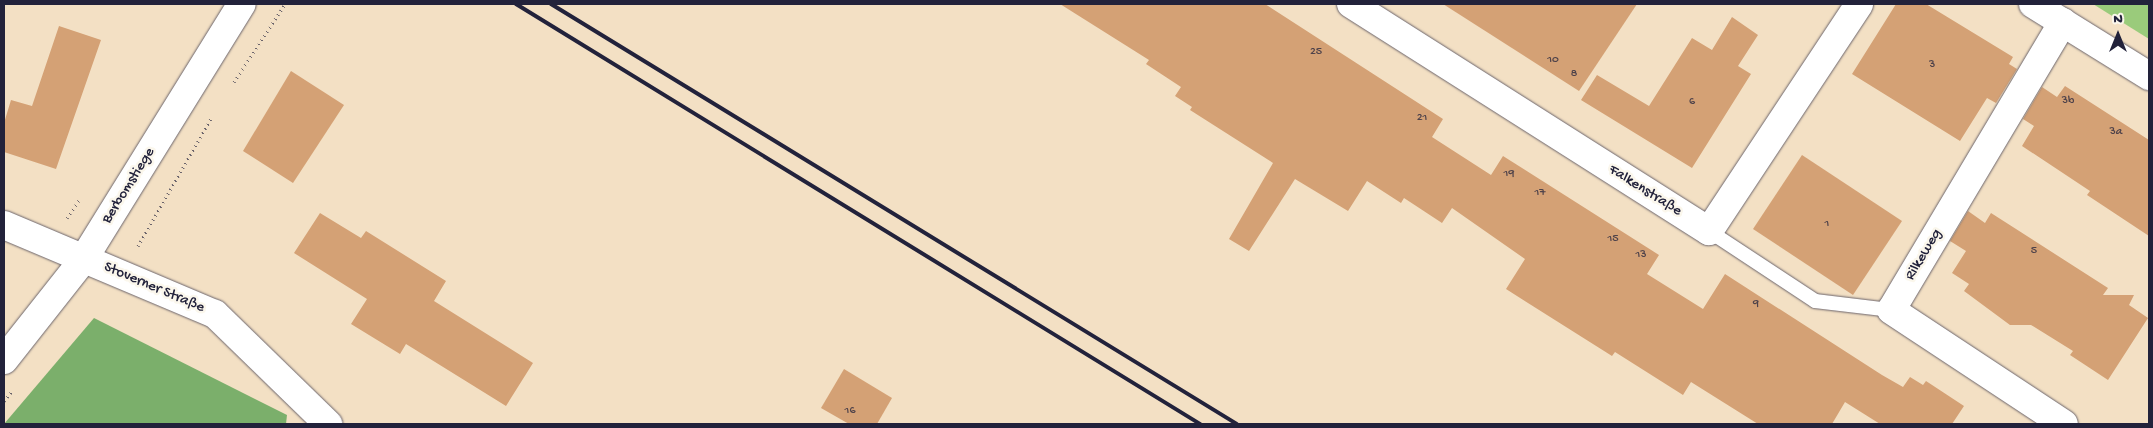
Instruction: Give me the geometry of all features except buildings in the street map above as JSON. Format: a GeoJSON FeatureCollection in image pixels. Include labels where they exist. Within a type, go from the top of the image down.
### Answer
{"type":"FeatureCollection","features":[{"type":"Feature","properties":{"kind":"street","name":"Berbomstiege"},"geometry":{"type":"LineString","coordinates":[[4,360],[83,260],[242,4]]}},
{"type":"Feature","properties":{"kind":"street","name":"Falkenstraße"},"geometry":{"type":"LineString","coordinates":[[1351,4],[1709,231]]}},
{"type":"Feature","properties":{"kind":"street"},"geometry":{"type":"LineString","coordinates":[[1709,231],[1859,4]]}},
{"type":"Feature","properties":{"kind":"street"},"geometry":{"type":"LineString","coordinates":[[2034,4],[2149,74]]}},
{"type":"Feature","properties":{"kind":"street","name":"Rilkeweg"},"geometry":{"type":"LineString","coordinates":[[1891,310],[2063,22]]}},
{"type":"Feature","properties":{"kind":"street","name":"Stoverner Straße"},"geometry":{"type":"LineString","coordinates":[[4,225],[83,260],[215,314],[328,424]]}},
{"type":"Feature","properties":{"kind":"street"},"geometry":{"type":"LineString","coordinates":[[1891,310],[2064,424]]}},
{"type":"Feature","properties":{"kind":"lane"},"geometry":{"type":"LineString","coordinates":[[1709,231],[1815,301],[1891,310]]}},
{"type":"Feature","properties":{"kind":"green space"},"geometry":{"type":"Polygon","coordinates":[[[2093,4],[2149,4],[2149,39],[2093,4]]]}},
{"type":"Feature","properties":{"kind":"green space"},"geometry":{"type":"Polygon","coordinates":[[[94,318],[287,415],[286,424],[4,424],[94,318]]]}},
{"type":"Feature","properties":{"kind":"railway"},"geometry":{"type":"LineString","coordinates":[[516,4],[1200,424]]}},
{"type":"Feature","properties":{"kind":"railway"},"geometry":{"type":"LineString","coordinates":[[551,4],[1237,424]]}}]}
